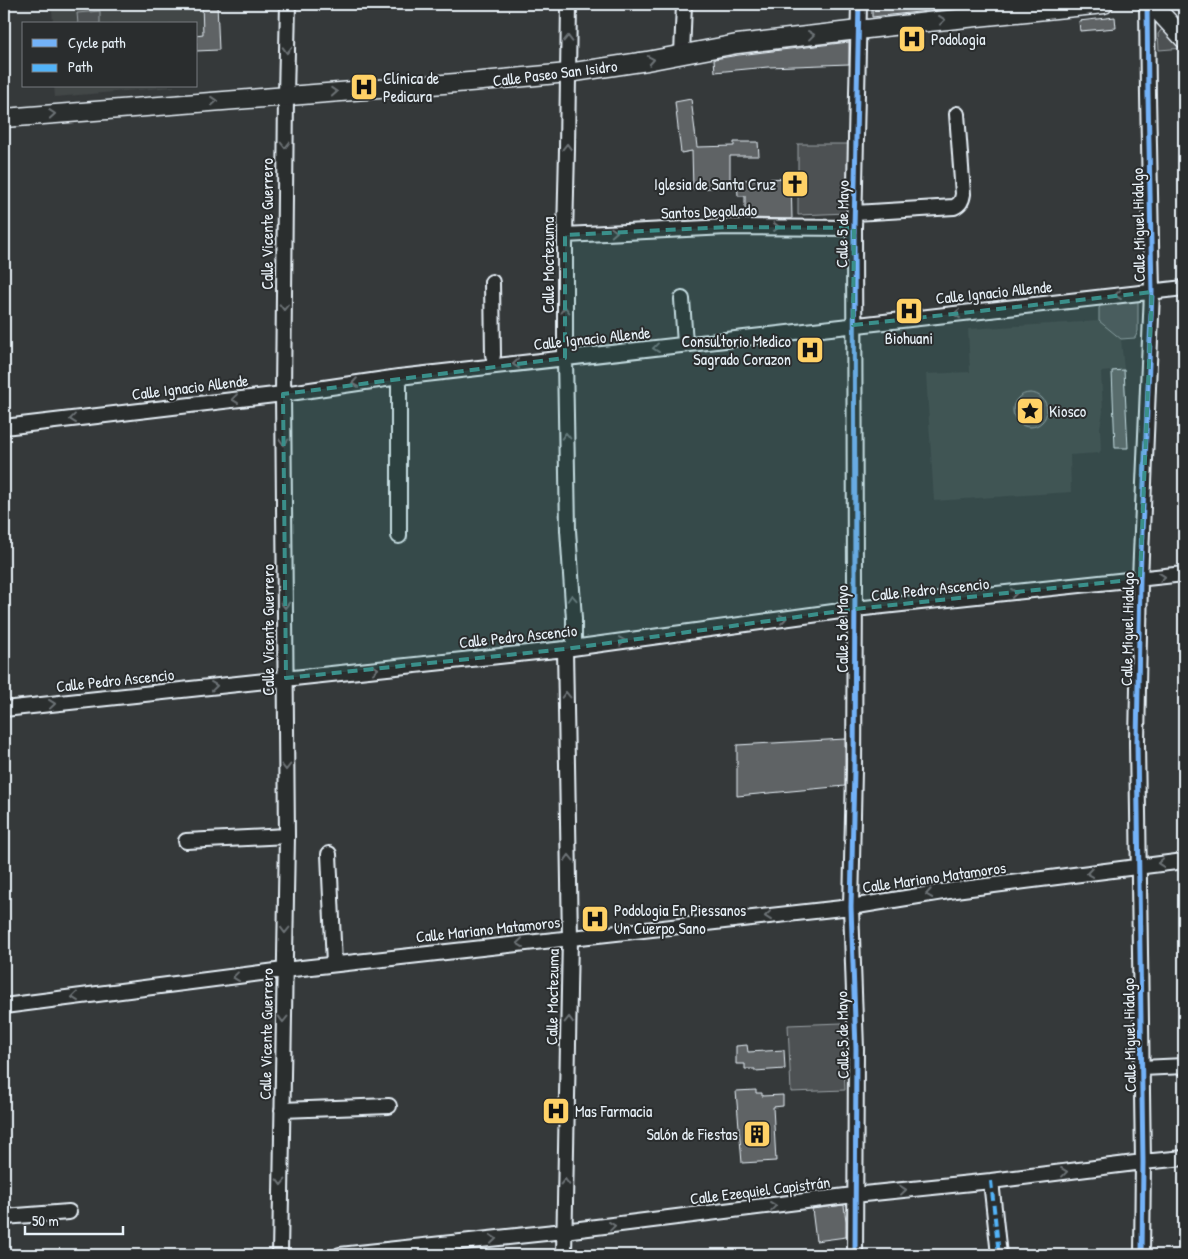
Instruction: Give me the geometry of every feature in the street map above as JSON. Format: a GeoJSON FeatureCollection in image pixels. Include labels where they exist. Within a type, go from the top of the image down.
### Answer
{"type":"FeatureCollection","features":[{"type":"Feature","properties":{"kind":"main road","name":"Calle Paseo San Isidro"},"geometry":{"type":"LineString","coordinates":[[4,118],[568,74],[737,44],[1104,4]]}},
{"type":"Feature","properties":{"kind":"main road"},"geometry":{"type":"LineString","coordinates":[[1152,4],[1184,39]]}},
{"type":"Feature","properties":{"kind":"street","name":"Calle Vicente Guerrero"},"geometry":{"type":"LineString","coordinates":[[280,1255],[286,836],[283,394],[288,4]]}},
{"type":"Feature","properties":{"kind":"street","name":"Calle Moctezuma"},"geometry":{"type":"LineString","coordinates":[[564,1255],[570,938],[570,648],[574,619],[568,530],[565,358],[569,4]]}},
{"type":"Feature","properties":{"kind":"street"},"geometry":{"type":"LineString","coordinates":[[682,54],[684,4]]}},
{"type":"Feature","properties":{"kind":"street","name":"Calle 5 de Mayo"},"geometry":{"type":"LineString","coordinates":[[855,1255],[856,1049],[851,907],[855,609],[853,325],[860,4]]}},
{"type":"Feature","properties":{"kind":"street","name":"Calle Miguel Hidalgo"},"geometry":{"type":"LineString","coordinates":[[1142,1255],[1143,1162],[1137,742],[1140,579],[1152,292],[1148,4]]}},
{"type":"Feature","properties":{"kind":"street","name":"Santos Degollado"},"geometry":{"type":"LineString","coordinates":[[565,235],[854,220],[954,207],[959,204],[963,194],[957,114]]}},
{"type":"Feature","properties":{"kind":"street"},"geometry":{"type":"LineString","coordinates":[[492,282],[494,355]]}},
{"type":"Feature","properties":{"kind":"street","name":"Calle Ignacio Allende"},"geometry":{"type":"LineString","coordinates":[[4,427],[283,394],[399,377],[1184,288]]}},
{"type":"Feature","properties":{"kind":"street"},"geometry":{"type":"LineString","coordinates":[[682,298],[685,344]]}},
{"type":"Feature","properties":{"kind":"street"},"geometry":{"type":"LineString","coordinates":[[399,377],[399,536]]}},
{"type":"Feature","properties":{"kind":"street","name":"Calle Pedro Ascencio"},"geometry":{"type":"LineString","coordinates":[[4,710],[570,648],[855,609],[1184,574]]}},
{"type":"Feature","properties":{"kind":"street"},"geometry":{"type":"LineString","coordinates":[[186,841],[286,836]]}},
{"type":"Feature","properties":{"kind":"street"},"geometry":{"type":"LineString","coordinates":[[329,854],[334,964]]}},
{"type":"Feature","properties":{"kind":"street","name":"Calle Mariano Matamoros"},"geometry":{"type":"LineString","coordinates":[[4,1006],[334,964],[851,907],[955,890],[1184,861]]}},
{"type":"Feature","properties":{"kind":"street"},"geometry":{"type":"LineString","coordinates":[[1142,1068],[1184,1066]]}},
{"type":"Feature","properties":{"kind":"street"},"geometry":{"type":"LineString","coordinates":[[282,1110],[389,1106]]}},
{"type":"Feature","properties":{"kind":"street","name":"Calle Ezequiel Capistrán"},"geometry":{"type":"LineString","coordinates":[[340,1255],[564,1231],[854,1195],[1184,1158]]}},
{"type":"Feature","properties":{"kind":"street"},"geometry":{"type":"LineString","coordinates":[[991,1181],[999,1255]]}},
{"type":"Feature","properties":{"kind":"street"},"geometry":{"type":"LineString","coordinates":[[4,1217],[69,1212]]}},
{"type":"Feature","properties":{"kind":"highlighted area"},"geometry":{"type":"Polygon","coordinates":[[[727,227],[854,228],[853,325],[1152,292],[1140,579],[855,609],[565,649],[286,678],[283,394],[565,358],[565,235],[727,227]]]}},
{"type":"Feature","properties":{"kind":"shaded area"},"geometry":{"type":"Polygon","coordinates":[[[90,4],[217,4],[219,50],[198,51],[198,22],[53,22],[52,10],[90,8],[90,4]]]}},
{"type":"Feature","properties":{"kind":"shaded area"},"geometry":{"type":"Polygon","coordinates":[[[100,11],[100,22],[78,22],[77,13],[100,11]]]}},
{"type":"Feature","properties":{"kind":"shaded area"},"geometry":{"type":"Polygon","coordinates":[[[1161,30],[1165,30],[1184,48],[1159,50],[1158,34],[1161,30]]]}},
{"type":"Feature","properties":{"kind":"shaded area"},"geometry":{"type":"Polygon","coordinates":[[[54,88],[162,88],[55,97],[54,88]]]}},
{"type":"Feature","properties":{"kind":"shaded area"},"geometry":{"type":"Polygon","coordinates":[[[798,144],[850,144],[848,213],[798,215],[798,144]]]}},
{"type":"Feature","properties":{"kind":"shaded area"},"geometry":{"type":"Polygon","coordinates":[[[1138,299],[1138,331],[1135,338],[1121,339],[1099,321],[1099,308],[1104,301],[1138,299]]]}},
{"type":"Feature","properties":{"kind":"shaded area"},"geometry":{"type":"Polygon","coordinates":[[[1099,321],[1121,339],[1124,370],[1101,372],[1103,412],[1100,427],[1101,450],[1099,453],[1070,455],[1071,492],[934,501],[926,374],[970,372],[968,329],[1099,321]]]}},
{"type":"Feature","properties":{"kind":"shaded area"},"geometry":{"type":"Polygon","coordinates":[[[1030,393],[1042,398],[1047,410],[1042,422],[1030,427],[1018,422],[1013,410],[1018,398],[1030,393]]]}},
{"type":"Feature","properties":{"kind":"shaded area"},"geometry":{"type":"Polygon","coordinates":[[[842,1023],[845,1090],[791,1092],[788,1025],[842,1023]]]}},
{"type":"Feature","properties":{"kind":"building"},"geometry":{"type":"Polygon","coordinates":[[[202,4],[217,4],[219,50],[198,51],[198,35],[203,34],[202,4]]]}},
{"type":"Feature","properties":{"kind":"building"},"geometry":{"type":"Polygon","coordinates":[[[872,4],[936,4],[937,10],[872,17],[872,4]]]}},
{"type":"Feature","properties":{"kind":"building"},"geometry":{"type":"Polygon","coordinates":[[[1115,17],[1116,28],[1080,31],[1079,21],[1115,17]]]}},
{"type":"Feature","properties":{"kind":"building"},"geometry":{"type":"Polygon","coordinates":[[[849,42],[849,64],[768,67],[715,72],[714,59],[849,42]]]}},
{"type":"Feature","properties":{"kind":"building"},"geometry":{"type":"Polygon","coordinates":[[[691,99],[697,147],[734,146],[734,142],[758,142],[759,156],[730,156],[730,187],[693,189],[692,151],[681,153],[675,102],[691,99]]]}},
{"type":"Feature","properties":{"kind":"building"},"geometry":{"type":"Polygon","coordinates":[[[791,178],[792,219],[745,218],[745,196],[738,196],[737,180],[791,178]]]}},
{"type":"Feature","properties":{"kind":"building"},"geometry":{"type":"Polygon","coordinates":[[[1124,370],[1128,448],[1115,448],[1112,371],[1124,370]]]}},
{"type":"Feature","properties":{"kind":"building"},"geometry":{"type":"Polygon","coordinates":[[[1031,403],[1037,405],[1039,411],[1037,417],[1031,419],[1025,417],[1023,411],[1025,405],[1031,403]]]}},
{"type":"Feature","properties":{"kind":"building"},"geometry":{"type":"Polygon","coordinates":[[[845,739],[845,786],[737,796],[737,745],[845,739]]]}},
{"type":"Feature","properties":{"kind":"building"},"geometry":{"type":"Polygon","coordinates":[[[747,1045],[748,1052],[784,1050],[785,1069],[755,1071],[755,1069],[745,1069],[745,1064],[736,1064],[736,1046],[747,1045]]]}},
{"type":"Feature","properties":{"kind":"building","name":"Salón de Fiestas"},"geometry":{"type":"Polygon","coordinates":[[[756,1090],[756,1093],[762,1093],[762,1096],[783,1095],[783,1106],[773,1107],[776,1161],[742,1163],[736,1091],[756,1090]]]}},
{"type":"Feature","properties":{"kind":"building"},"geometry":{"type":"Polygon","coordinates":[[[844,1205],[846,1237],[816,1241],[812,1209],[844,1205]]]}},
{"type":"Feature","properties":{"kind":"marked path"},"geometry":{"type":"LineString","coordinates":[[991,1181],[999,1255]]}},
{"type":"Feature","properties":{"kind":"cycle path"},"geometry":{"type":"LineString","coordinates":[[855,1255],[856,1049],[851,907],[855,585],[854,228],[859,4]]}},
{"type":"Feature","properties":{"kind":"cycle path"},"geometry":{"type":"LineString","coordinates":[[1142,1255],[1143,1162],[1137,742],[1140,579],[1152,292],[1147,4]]}},
{"type":"Feature","properties":{"kind":"place","name":"Podologia"},"geometry":{"type":"Point","coordinates":[912,39]}},
{"type":"Feature","properties":{"kind":"place","name":"Clínica de Pedicura"},"geometry":{"type":"Point","coordinates":[364,87]}},
{"type":"Feature","properties":{"kind":"place","name":"Iglesia de Santa Cruz"},"geometry":{"type":"Point","coordinates":[795,184]}},
{"type":"Feature","properties":{"kind":"place","name":"Biohuani"},"geometry":{"type":"Point","coordinates":[909,311]}},
{"type":"Feature","properties":{"kind":"place","name":"Consultorio Medico Sagrado Corazon"},"geometry":{"type":"Point","coordinates":[810,350]}},
{"type":"Feature","properties":{"kind":"place","name":"Kiosco"},"geometry":{"type":"Point","coordinates":[1030,411]}},
{"type":"Feature","properties":{"kind":"place","name":"Podologia En Piessanos Un Cuerpo Sano"},"geometry":{"type":"Point","coordinates":[595,919]}},
{"type":"Feature","properties":{"kind":"place","name":"Mas Farmacia"},"geometry":{"type":"Point","coordinates":[556,1111]}},
{"type":"Feature","properties":{"kind":"place","name":"Salón de Fiestas"},"geometry":{"type":"Point","coordinates":[757,1134]}}]}
